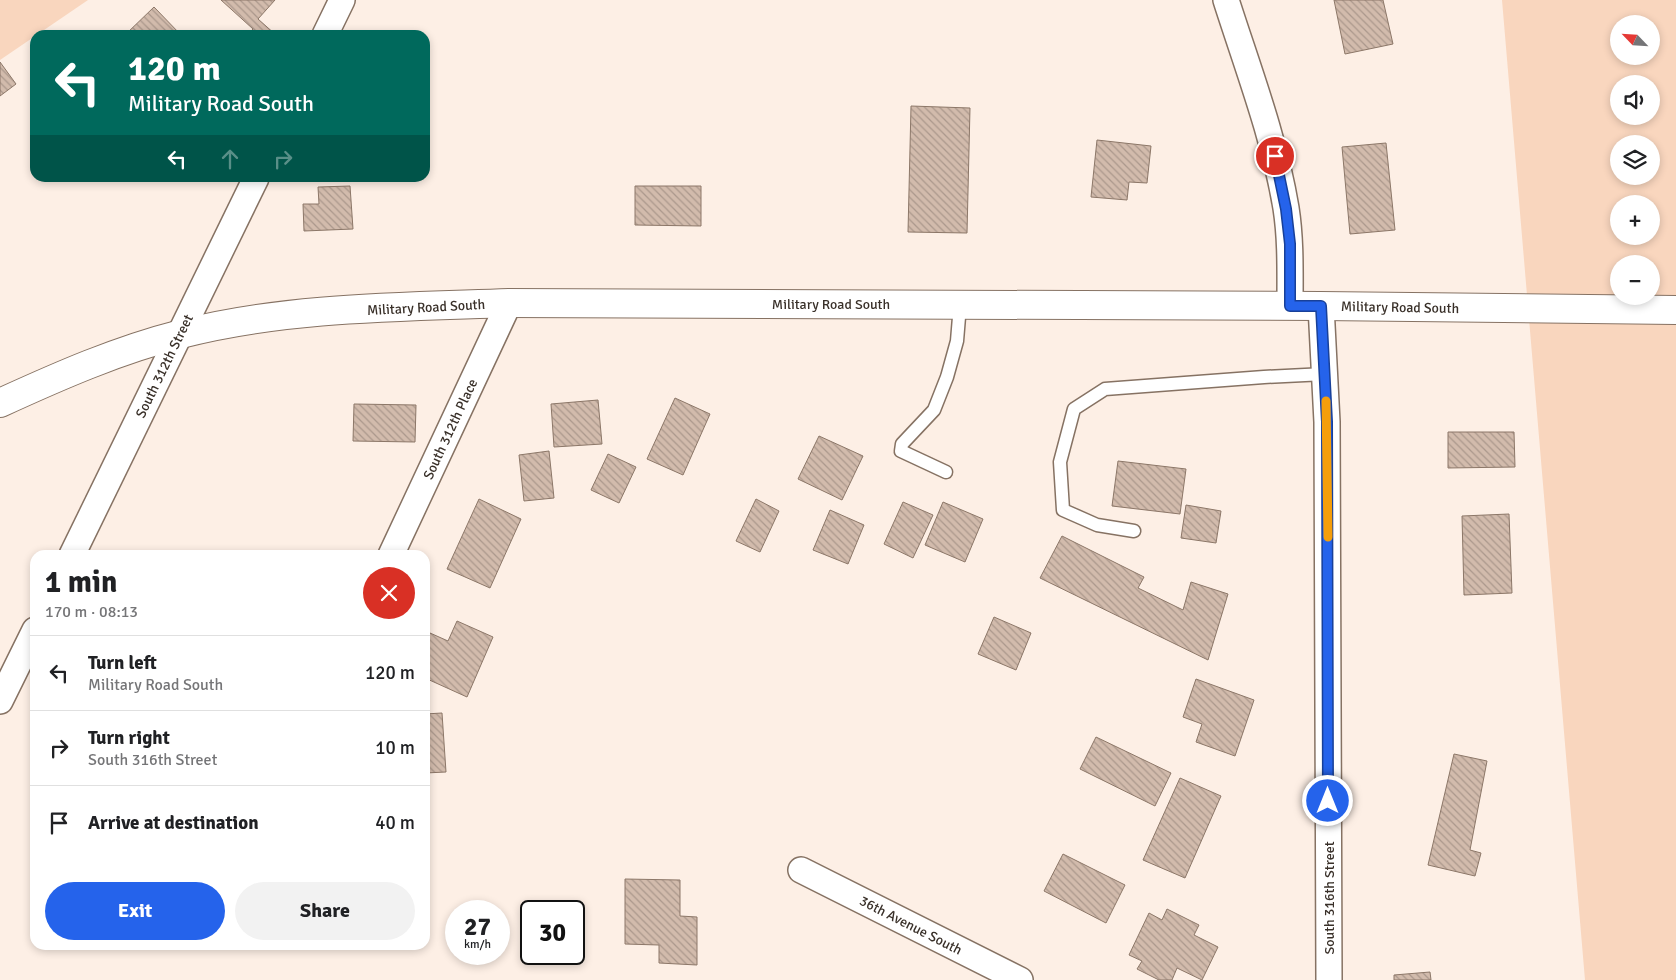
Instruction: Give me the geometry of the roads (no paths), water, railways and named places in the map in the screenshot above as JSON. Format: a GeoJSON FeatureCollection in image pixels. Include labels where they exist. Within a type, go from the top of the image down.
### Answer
{"type":"FeatureCollection","features":[{"type":"Feature","properties":{"kind":"main road","name":"Military Road South"},"geometry":{"type":"LineString","coordinates":[[0,402],[108,356],[180,334],[240,321],[305,313],[408,306],[508,303],[1321,306],[1676,310]]}},
{"type":"Feature","properties":{"kind":"street"},"geometry":{"type":"LineString","coordinates":[[327,30],[342,0]]}},
{"type":"Feature","properties":{"kind":"street"},"geometry":{"type":"LineString","coordinates":[[1226,0],[1266,120],[1279,175],[1286,209],[1290,244],[1290,306]]}},
{"type":"Feature","properties":{"kind":"street","name":"South 312th Street"},"geometry":{"type":"LineString","coordinates":[[74,550],[254,182]]}},
{"type":"Feature","properties":{"kind":"street","name":"South 312th Place"},"geometry":{"type":"LineString","coordinates":[[393,550],[508,303]]}},
{"type":"Feature","properties":{"kind":"street","name":"South 316th Street"},"geometry":{"type":"LineString","coordinates":[[1321,306],[1327,432],[1329,980]]}},
{"type":"Feature","properties":{"kind":"street"},"geometry":{"type":"LineString","coordinates":[[0,702],[30,640]]}},
{"type":"Feature","properties":{"kind":"street","name":"36th Avenue South"},"geometry":{"type":"LineString","coordinates":[[801,870],[1020,980]]}},
{"type":"Feature","properties":{"kind":"lane"},"geometry":{"type":"LineString","coordinates":[[946,472],[901,451],[902,444],[934,410],[957,341],[960,305]]}},
{"type":"Feature","properties":{"kind":"lane"},"geometry":{"type":"LineString","coordinates":[[1134,531],[1097,525],[1063,510],[1060,462],[1074,409],[1105,390],[1325,374]]}}]}
